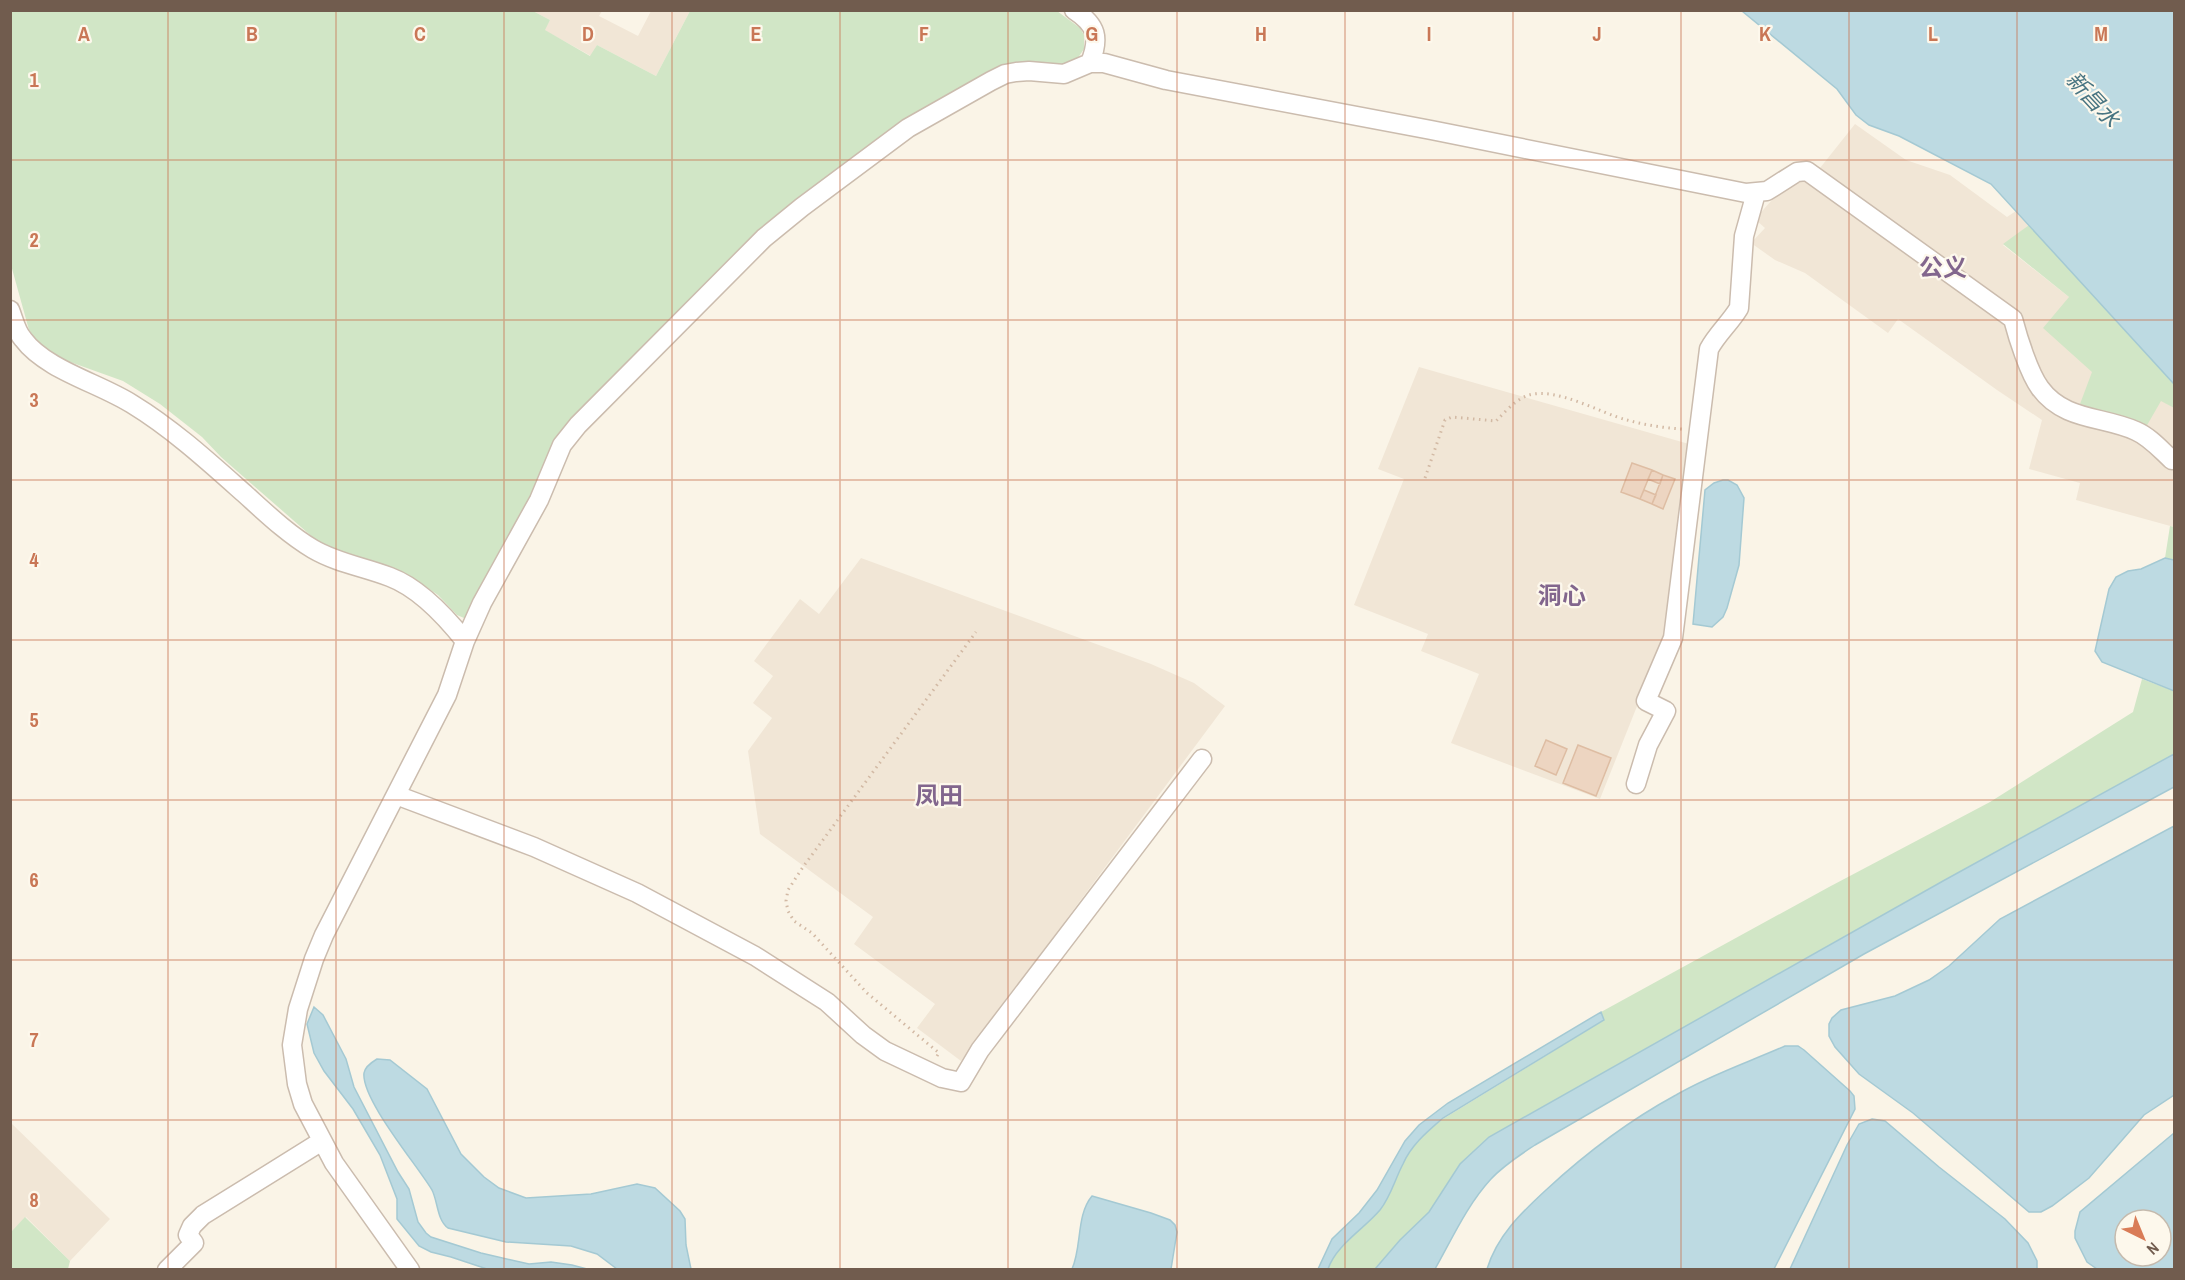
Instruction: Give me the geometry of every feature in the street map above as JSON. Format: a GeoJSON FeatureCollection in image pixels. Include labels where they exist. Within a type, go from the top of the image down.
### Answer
{"type":"FeatureCollection","features":[{"type":"Feature","properties":{"kind":"street"},"geometry":{"type":"LineString","coordinates":[[1074,10],[1087,19],[1095,33],[1096,44],[1090,63]]}},
{"type":"Feature","properties":{"kind":"street"},"geometry":{"type":"LineString","coordinates":[[410,1269],[352,1191],[322,1141],[303,1104],[293,1065],[291,1045],[298,1009],[324,935],[447,695],[465,641],[482,603],[538,500],[556,457],[569,434],[764,238],[876,150],[908,128],[1005,74],[1029,71],[1064,74],[1090,63],[1104,63],[1166,80],[1746,193],[1756,193],[1776,186],[1802,170],[1812,172],[2013,319],[2018,338],[2039,386],[2047,396],[2068,411],[2081,416],[2136,430],[2150,439],[2172,460]]}},
{"type":"Feature","properties":{"kind":"street"},"geometry":{"type":"LineString","coordinates":[[1636,784],[1648,745],[1666,711],[1646,701],[1673,638],[1708,349],[1716,335],[1739,308],[1744,236],[1756,193]]}},
{"type":"Feature","properties":{"kind":"street"},"geometry":{"type":"LineString","coordinates":[[10,310],[22,338],[39,356],[106,389],[150,416],[225,476],[285,530],[311,548],[330,558],[390,577],[405,585],[430,603],[465,641]]}},
{"type":"Feature","properties":{"kind":"street"},"geometry":{"type":"LineString","coordinates":[[396,795],[534,846],[647,898],[755,956],[827,1002],[863,1035],[885,1051],[928,1072],[961,1082],[980,1050],[1202,759]]}},
{"type":"Feature","properties":{"kind":"street"},"geometry":{"type":"LineString","coordinates":[[167,1269],[194,1243],[188,1234],[192,1226],[203,1215],[322,1141]]}},
{"type":"Feature","properties":{"kind":"path"},"geometry":{"type":"LineString","coordinates":[[1425,478],[1446,420],[1452,417],[1496,421],[1514,404],[1529,395],[1561,397],[1626,420],[1669,429],[1699,430]]}},
{"type":"Feature","properties":{"kind":"path"},"geometry":{"type":"LineString","coordinates":[[928,1072],[939,1053],[867,993],[812,933],[794,921],[788,911],[786,901],[788,890],[798,874],[976,632]]}},
{"type":"Feature","properties":{"kind":"shaded area"},"geometry":{"type":"Polygon","coordinates":[[[533,11],[602,11],[599,16],[638,36],[651,11],[690,11],[656,76],[597,45],[591,56],[544,30],[550,20],[533,11]]]}},
{"type":"Feature","properties":{"kind":"shaded area"},"geometry":{"type":"Polygon","coordinates":[[[1855,124],[1906,160],[1950,175],[2007,217],[2016,211],[2029,225],[2003,245],[2069,297],[2161,400],[2174,408],[2174,527],[2076,500],[2080,483],[2029,469],[2042,420],[1898,319],[1888,333],[1805,273],[1775,260],[1751,243],[1765,228],[1755,219],[1806,162],[1820,168],[1855,124]]]}},
{"type":"Feature","properties":{"kind":"shaded area"},"geometry":{"type":"Polygon","coordinates":[[[1419,367],[1689,444],[1673,616],[1600,799],[1451,743],[1479,674],[1421,651],[1428,634],[1354,605],[1404,479],[1378,469],[1419,367]]]}},
{"type":"Feature","properties":{"kind":"shaded area"},"geometry":{"type":"Polygon","coordinates":[[[861,558],[1151,664],[1194,683],[1225,706],[961,1061],[917,1028],[935,1004],[854,944],[873,917],[760,834],[748,751],[772,718],[753,703],[773,676],[754,661],[800,599],[819,614],[861,558]]]}},
{"type":"Feature","properties":{"kind":"shaded area"},"geometry":{"type":"Polygon","coordinates":[[[10,1122],[110,1219],[70,1261],[26,1217],[11,1232],[10,1122]]]}},
{"type":"Feature","properties":{"kind":"green space"},"geometry":{"type":"Polygon","coordinates":[[[10,11],[533,11],[550,20],[545,30],[590,56],[597,45],[656,76],[690,11],[1057,11],[1080,28],[1084,35],[1084,49],[1075,62],[1062,68],[1014,66],[839,170],[559,439],[470,615],[464,618],[457,615],[438,595],[416,580],[317,541],[221,457],[202,437],[160,404],[123,381],[59,358],[38,342],[29,330],[11,265],[10,11]]]}},
{"type":"Feature","properties":{"kind":"green space"},"geometry":{"type":"Polygon","coordinates":[[[2029,225],[2174,384],[2174,408],[2161,401],[2146,427],[2080,404],[2092,372],[2043,328],[2069,297],[2003,244],[2029,225]]]}},
{"type":"Feature","properties":{"kind":"green space"},"geometry":{"type":"Polygon","coordinates":[[[2170,526],[2174,527],[2174,560],[2165,558],[2170,526]]]}},
{"type":"Feature","properties":{"kind":"green space"},"geometry":{"type":"Polygon","coordinates":[[[2142,679],[2174,691],[2174,754],[1943,881],[1489,1137],[1460,1164],[1429,1212],[1375,1269],[1328,1270],[1337,1253],[1384,1205],[1406,1157],[1415,1145],[1443,1119],[1604,1020],[1601,1012],[1990,802],[2133,712],[2142,679]]]}},
{"type":"Feature","properties":{"kind":"green space"},"geometry":{"type":"Polygon","coordinates":[[[25,1217],[70,1261],[68,1269],[11,1269],[11,1232],[25,1217]]]}},
{"type":"Feature","properties":{"kind":"water","name":"新昌水"},"geometry":{"type":"Polygon","coordinates":[[[1742,11],[2174,11],[2174,384],[1991,184],[1899,136],[1869,125],[1856,115],[1837,89],[1742,11]]]}},
{"type":"Feature","properties":{"kind":"water"},"geometry":{"type":"Polygon","coordinates":[[[1723,480],[1737,485],[1744,498],[1739,565],[1727,608],[1723,617],[1712,627],[1693,624],[1705,490],[1723,480]]]}},
{"type":"Feature","properties":{"kind":"water"},"geometry":{"type":"Polygon","coordinates":[[[2165,558],[2174,560],[2174,691],[2102,662],[2095,651],[2109,589],[2116,577],[2165,558]]]}},
{"type":"Feature","properties":{"kind":"water"},"geometry":{"type":"Polygon","coordinates":[[[2174,754],[2174,787],[1864,954],[1518,1156],[1482,1189],[1460,1222],[1435,1269],[1375,1269],[1429,1212],[1460,1164],[1489,1137],[1943,881],[2174,754]]]}},
{"type":"Feature","properties":{"kind":"water"},"geometry":{"type":"Polygon","coordinates":[[[2174,826],[2174,1095],[2144,1115],[2089,1178],[2052,1206],[2041,1212],[2029,1212],[1913,1113],[1859,1074],[1835,1047],[1829,1036],[1829,1024],[1841,1010],[1895,996],[1929,980],[1949,966],[2000,919],[2174,826]]]}},
{"type":"Feature","properties":{"kind":"water"},"geometry":{"type":"Polygon","coordinates":[[[314,1007],[323,1015],[346,1059],[354,1087],[409,1189],[418,1222],[426,1233],[431,1237],[481,1253],[529,1264],[551,1262],[587,1269],[487,1269],[431,1252],[419,1246],[397,1219],[397,1199],[380,1155],[353,1109],[324,1071],[314,1053],[307,1024],[314,1007]]]}},
{"type":"Feature","properties":{"kind":"water"},"geometry":{"type":"Polygon","coordinates":[[[1601,1012],[1604,1020],[1443,1118],[1406,1157],[1380,1210],[1337,1252],[1328,1269],[1318,1269],[1332,1239],[1359,1213],[1377,1190],[1405,1141],[1419,1125],[1448,1103],[1601,1012]]]}},
{"type":"Feature","properties":{"kind":"water"},"geometry":{"type":"Polygon","coordinates":[[[1785,1046],[1798,1046],[1804,1050],[1850,1091],[1854,1096],[1855,1109],[1774,1269],[1487,1269],[1503,1236],[1519,1216],[1561,1176],[1608,1138],[1658,1105],[1689,1088],[1785,1046]]]}},
{"type":"Feature","properties":{"kind":"water"},"geometry":{"type":"Polygon","coordinates":[[[377,1059],[390,1060],[427,1089],[461,1154],[484,1177],[499,1188],[526,1198],[591,1194],[637,1184],[655,1188],[680,1211],[685,1219],[686,1245],[691,1269],[617,1269],[597,1254],[571,1246],[506,1242],[448,1228],[440,1216],[432,1190],[371,1099],[365,1084],[364,1073],[367,1067],[377,1059]]]}},
{"type":"Feature","properties":{"kind":"water"},"geometry":{"type":"Polygon","coordinates":[[[1872,1119],[1885,1121],[2005,1219],[2028,1243],[2037,1261],[2037,1269],[1790,1269],[1847,1145],[1859,1124],[1872,1119]]]}},
{"type":"Feature","properties":{"kind":"water"},"geometry":{"type":"Polygon","coordinates":[[[2174,1133],[2174,1269],[2097,1269],[2087,1262],[2075,1238],[2080,1212],[2174,1133]]]}},
{"type":"Feature","properties":{"kind":"water"},"geometry":{"type":"Polygon","coordinates":[[[1092,1196],[1170,1220],[1177,1232],[1171,1269],[1072,1269],[1081,1222],[1092,1196]]]}},
{"type":"Feature","properties":{"kind":"building"},"geometry":{"type":"Polygon","coordinates":[[[1632,463],[1652,470],[1640,499],[1621,492],[1632,463]]]}},
{"type":"Feature","properties":{"kind":"building"},"geometry":{"type":"Polygon","coordinates":[[[1652,470],[1663,475],[1660,484],[1648,479],[1652,470]]]}},
{"type":"Feature","properties":{"kind":"building"},"geometry":{"type":"Polygon","coordinates":[[[1663,475],[1675,479],[1663,509],[1652,504],[1663,475]]]}},
{"type":"Feature","properties":{"kind":"building"},"geometry":{"type":"Polygon","coordinates":[[[1644,490],[1656,495],[1652,504],[1640,499],[1644,490]]]}},
{"type":"Feature","properties":{"kind":"building"},"geometry":{"type":"Polygon","coordinates":[[[1546,740],[1567,749],[1556,775],[1535,766],[1546,740]]]}},
{"type":"Feature","properties":{"kind":"building"},"geometry":{"type":"Polygon","coordinates":[[[1578,745],[1611,758],[1596,796],[1563,783],[1578,745]]]}},
{"type":"Feature","properties":{"kind":"district","name":"公义"},"geometry":{"type":"Point","coordinates":[1943,267]}},
{"type":"Feature","properties":{"kind":"district","name":"洞心"},"geometry":{"type":"Point","coordinates":[1562,595]}},
{"type":"Feature","properties":{"kind":"district","name":"凤田"},"geometry":{"type":"Point","coordinates":[939,795]}}]}
